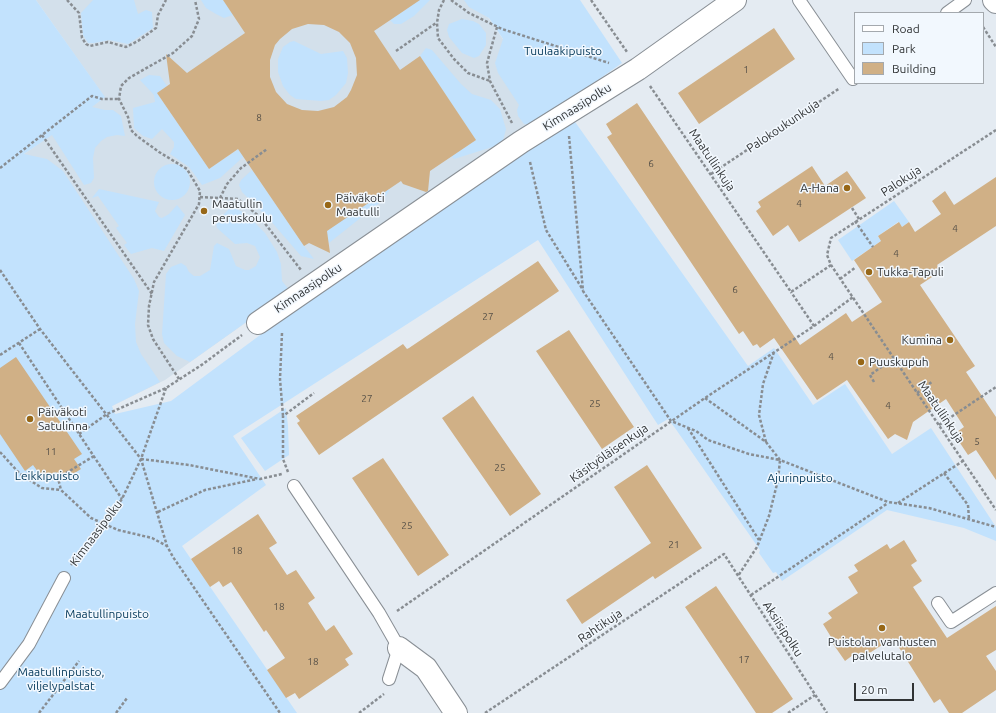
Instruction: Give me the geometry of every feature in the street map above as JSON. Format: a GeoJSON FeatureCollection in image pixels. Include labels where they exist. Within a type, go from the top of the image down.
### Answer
{"type":"FeatureCollection","features":[{"type":"Feature","properties":{"kind":"street","name":"Kimnaasipolku"},"geometry":{"type":"LineString","coordinates":[[258,323],[522,142],[636,70],[735,0]]}},
{"type":"Feature","properties":{"kind":"street"},"geometry":{"type":"LineString","coordinates":[[400,648],[426,668],[456,713]]}},
{"type":"Feature","properties":{"kind":"lane"},"geometry":{"type":"LineString","coordinates":[[799,0],[851,81]]}},
{"type":"Feature","properties":{"kind":"lane"},"geometry":{"type":"LineString","coordinates":[[948,12],[965,0]]}},
{"type":"Feature","properties":{"kind":"lane"},"geometry":{"type":"LineString","coordinates":[[294,486],[384,621],[400,648],[389,679]]}},
{"type":"Feature","properties":{"kind":"lane","name":"Kimnaasipolku"},"geometry":{"type":"LineString","coordinates":[[0,683],[29,644],[64,578]]}},
{"type":"Feature","properties":{"kind":"lane"},"geometry":{"type":"LineString","coordinates":[[938,603],[951,622],[996,593]]}},
{"type":"Feature","properties":{"kind":"path"},"geometry":{"type":"LineString","coordinates":[[67,0],[79,13],[82,38],[86,44],[90,46],[108,42],[126,47],[138,41],[156,28],[158,15],[166,0]]}},
{"type":"Feature","properties":{"kind":"path"},"geometry":{"type":"LineString","coordinates":[[180,379],[153,339],[148,325],[154,282],[199,204],[200,191],[187,169],[154,148],[130,130],[128,117],[119,99],[121,86],[129,78],[173,52],[192,36],[199,19],[195,0]]}},
{"type":"Feature","properties":{"kind":"path"},"geometry":{"type":"LineString","coordinates":[[444,0],[439,10],[436,23],[438,38],[454,59],[468,73],[490,81]]}},
{"type":"Feature","properties":{"kind":"path"},"geometry":{"type":"LineString","coordinates":[[451,0],[469,13],[497,27],[636,70]]}},
{"type":"Feature","properties":{"kind":"path","name":"Maatullinkuja"},"geometry":{"type":"LineString","coordinates":[[591,0],[636,70],[711,174],[792,292]]}},
{"type":"Feature","properties":{"kind":"path"},"geometry":{"type":"LineString","coordinates":[[396,51],[436,23]]}},
{"type":"Feature","properties":{"kind":"path"},"geometry":{"type":"LineString","coordinates":[[497,27],[486,63],[490,81],[522,142],[531,164],[546,230],[583,291],[671,421],[696,431],[708,440],[750,454],[780,460],[888,502],[929,508],[996,527]]}},
{"type":"Feature","properties":{"kind":"path"},"geometry":{"type":"LineString","coordinates":[[984,29],[996,47]]}},
{"type":"Feature","properties":{"kind":"path","name":"Palokoukunkuja"},"geometry":{"type":"LineString","coordinates":[[711,174],[851,81]]}},
{"type":"Feature","properties":{"kind":"path"},"geometry":{"type":"LineString","coordinates":[[0,168],[92,96],[102,99],[119,99]]}},
{"type":"Feature","properties":{"kind":"path"},"geometry":{"type":"LineString","coordinates":[[567,114],[583,291]]}},
{"type":"Feature","properties":{"kind":"path","name":"Palokuja"},"geometry":{"type":"LineString","coordinates":[[828,255],[831,238],[996,130]]}},
{"type":"Feature","properties":{"kind":"path"},"geometry":{"type":"LineString","coordinates":[[42,135],[152,294]]}},
{"type":"Feature","properties":{"kind":"path"},"geometry":{"type":"LineString","coordinates":[[220,198],[227,184],[241,168],[267,149]]}},
{"type":"Feature","properties":{"kind":"path"},"geometry":{"type":"LineString","coordinates":[[200,197],[238,199],[260,217],[312,286]]}},
{"type":"Feature","properties":{"kind":"path"},"geometry":{"type":"LineString","coordinates":[[852,208],[859,219]]}},
{"type":"Feature","properties":{"kind":"path"},"geometry":{"type":"LineString","coordinates":[[855,221],[873,247]]}},
{"type":"Feature","properties":{"kind":"path","name":"Maatullinkuja"},"geometry":{"type":"LineString","coordinates":[[828,255],[830,265],[854,297],[996,510]]}},
{"type":"Feature","properties":{"kind":"path"},"geometry":{"type":"LineString","coordinates":[[814,326],[792,292],[830,265]]}},
{"type":"Feature","properties":{"kind":"path"},"geometry":{"type":"LineString","coordinates":[[840,279],[856,268]]}},
{"type":"Feature","properties":{"kind":"path"},"geometry":{"type":"LineString","coordinates":[[0,270],[40,329],[141,459],[167,546],[173,557],[280,713]]}},
{"type":"Feature","properties":{"kind":"path","name":"Käsityöläisenkuja"},"geometry":{"type":"LineString","coordinates":[[384,621],[402,606],[671,421],[814,326],[854,297]]}},
{"type":"Feature","properties":{"kind":"path"},"geometry":{"type":"LineString","coordinates":[[293,299],[281,335],[280,379],[283,416],[283,459],[294,486]]}},
{"type":"Feature","properties":{"kind":"path"},"geometry":{"type":"LineString","coordinates":[[79,434],[107,414],[166,388],[203,364],[258,323]]}},
{"type":"Feature","properties":{"kind":"path"},"geometry":{"type":"LineString","coordinates":[[0,355],[40,329]]}},
{"type":"Feature","properties":{"kind":"path"},"geometry":{"type":"LineString","coordinates":[[19,343],[122,499]]}},
{"type":"Feature","properties":{"kind":"path"},"geometry":{"type":"LineString","coordinates":[[766,442],[758,415],[763,384],[774,352]]}},
{"type":"Feature","properties":{"kind":"path"},"geometry":{"type":"LineString","coordinates":[[874,382],[870,375],[894,358]]}},
{"type":"Feature","properties":{"kind":"path"},"geometry":{"type":"LineString","coordinates":[[917,392],[933,381]]}},
{"type":"Feature","properties":{"kind":"path"},"geometry":{"type":"LineString","coordinates":[[940,425],[996,387]]}},
{"type":"Feature","properties":{"kind":"path","name":"Kimnaasipolku"},"geometry":{"type":"LineString","coordinates":[[64,578],[74,560],[104,524],[122,499],[141,459],[166,388]]}},
{"type":"Feature","properties":{"kind":"path"},"geometry":{"type":"LineString","coordinates":[[283,416],[314,393]]}},
{"type":"Feature","properties":{"kind":"path"},"geometry":{"type":"LineString","coordinates":[[705,398],[766,442],[780,460],[778,480],[769,516],[746,566],[738,576]]}},
{"type":"Feature","properties":{"kind":"path"},"geometry":{"type":"LineString","coordinates":[[687,427],[759,540]]}},
{"type":"Feature","properties":{"kind":"path"},"geometry":{"type":"LineString","coordinates":[[0,452],[20,474],[42,488],[61,490]]}},
{"type":"Feature","properties":{"kind":"path"},"geometry":{"type":"LineString","coordinates":[[94,456],[58,478],[61,490],[89,516],[104,524],[118,530],[152,538],[167,546]]}},
{"type":"Feature","properties":{"kind":"path"},"geometry":{"type":"LineString","coordinates":[[141,459],[189,465],[260,479]]}},
{"type":"Feature","properties":{"kind":"path"},"geometry":{"type":"LineString","coordinates":[[898,504],[963,461]]}},
{"type":"Feature","properties":{"kind":"path"},"geometry":{"type":"LineString","coordinates":[[158,512],[205,490],[277,476],[288,472]]}},
{"type":"Feature","properties":{"kind":"path"},"geometry":{"type":"LineString","coordinates":[[944,473],[968,504],[969,519]]}},
{"type":"Feature","properties":{"kind":"path"},"geometry":{"type":"LineString","coordinates":[[751,594],[888,502]]}},
{"type":"Feature","properties":{"kind":"path","name":"Aksiisipolku"},"geometry":{"type":"LineString","coordinates":[[724,554],[827,713]]}},
{"type":"Feature","properties":{"kind":"path","name":"Rahtikuja"},"geometry":{"type":"LineString","coordinates":[[485,713],[724,554]]}},
{"type":"Feature","properties":{"kind":"path"},"geometry":{"type":"LineString","coordinates":[[39,713],[79,661]]}},
{"type":"Feature","properties":{"kind":"path"},"geometry":{"type":"LineString","coordinates":[[359,713],[386,693],[389,679]]}},
{"type":"Feature","properties":{"kind":"path"},"geometry":{"type":"LineString","coordinates":[[788,713],[815,695]]}},
{"type":"Feature","properties":{"kind":"path"},"geometry":{"type":"LineString","coordinates":[[116,713],[127,698]]}},
{"type":"Feature","properties":{"kind":"path"},"geometry":{"type":"LineString","coordinates":[[364,713],[365,709]]}},
{"type":"Feature","properties":{"kind":"shaded area","name":"Maatullin peruskoulu"},"geometry":{"type":"Polygon","coordinates":[[[36,0],[476,0],[553,112],[310,277],[165,380],[112,406],[0,171],[102,99],[103,95],[36,0]]]}},
{"type":"Feature","properties":{"kind":"green space"},"geometry":{"type":"Polygon","coordinates":[[[0,0],[36,0],[105,97],[92,107],[113,110],[121,116],[125,136],[117,135],[107,137],[95,148],[93,158],[94,178],[91,183],[84,185],[52,135],[24,154],[47,159],[63,171],[134,279],[139,291],[135,324],[136,342],[141,354],[160,382],[112,406],[115,414],[171,401],[275,324],[573,119],[748,366],[774,348],[813,405],[845,384],[892,454],[931,428],[996,527],[996,541],[964,528],[887,510],[782,581],[776,572],[773,573],[759,553],[760,550],[668,419],[658,425],[538,240],[233,436],[266,485],[182,546],[297,713],[0,713],[0,0]]]}},
{"type":"Feature","properties":{"kind":"green space"},"geometry":{"type":"Polygon","coordinates":[[[93,0],[134,0],[138,14],[146,10],[152,12],[153,28],[128,44],[109,40],[88,43],[83,35],[81,13],[93,0]]]}},
{"type":"Feature","properties":{"kind":"green space"},"geometry":{"type":"Polygon","coordinates":[[[201,0],[223,0],[233,15],[224,18],[206,8],[201,0]]]}},
{"type":"Feature","properties":{"kind":"green space"},"geometry":{"type":"Polygon","coordinates":[[[402,0],[430,0],[414,16],[401,24],[394,24],[390,20],[407,9],[402,0]]]}},
{"type":"Feature","properties":{"kind":"green space","name":"Tuulaakipuisto"},"geometry":{"type":"Polygon","coordinates":[[[464,0],[580,0],[622,63],[534,125],[524,124],[518,116],[517,110],[519,105],[498,73],[495,63],[503,39],[489,18],[469,7],[464,0]]]}},
{"type":"Feature","properties":{"kind":"green space"},"geometry":{"type":"Polygon","coordinates":[[[462,19],[479,24],[486,33],[486,45],[479,56],[474,58],[462,53],[449,37],[447,30],[449,24],[462,19]]]}},
{"type":"Feature","properties":{"kind":"green space"},"geometry":{"type":"Polygon","coordinates":[[[294,41],[321,54],[343,51],[347,58],[348,73],[346,83],[336,95],[329,100],[321,101],[296,99],[290,95],[283,86],[278,72],[278,59],[283,47],[294,41]]]}},
{"type":"Feature","properties":{"kind":"green space"},"geometry":{"type":"Polygon","coordinates":[[[426,48],[432,50],[461,84],[472,94],[491,100],[500,109],[506,129],[502,144],[454,159],[452,156],[476,140],[420,56],[426,48]]]}},
{"type":"Feature","properties":{"kind":"green space"},"geometry":{"type":"Polygon","coordinates":[[[149,75],[160,76],[167,86],[157,93],[209,169],[251,141],[252,149],[220,178],[202,185],[189,167],[170,154],[174,147],[174,142],[162,129],[152,139],[143,136],[134,128],[133,108],[155,102],[154,95],[140,80],[149,75]]]}},
{"type":"Feature","properties":{"kind":"green space"},"geometry":{"type":"Polygon","coordinates":[[[172,164],[185,169],[190,182],[185,195],[172,200],[159,195],[154,182],[159,169],[172,164]]]}},
{"type":"Feature","properties":{"kind":"green space"},"geometry":{"type":"Polygon","coordinates":[[[252,170],[314,259],[301,256],[269,219],[242,192],[239,185],[241,180],[252,170]]]}},
{"type":"Feature","properties":{"kind":"green space"},"geometry":{"type":"Polygon","coordinates":[[[388,187],[389,191],[383,200],[329,243],[324,233],[388,187]]]}},
{"type":"Feature","properties":{"kind":"green space"},"geometry":{"type":"Polygon","coordinates":[[[99,189],[159,202],[155,211],[159,217],[162,218],[169,214],[177,205],[185,215],[164,251],[152,248],[131,254],[124,245],[127,243],[116,228],[119,226],[98,196],[92,198],[99,189]]]}},
{"type":"Feature","properties":{"kind":"green space"},"geometry":{"type":"Polygon","coordinates":[[[894,201],[909,222],[902,227],[898,222],[878,236],[881,241],[852,261],[838,240],[894,201]]]}},
{"type":"Feature","properties":{"kind":"green space"},"geometry":{"type":"Polygon","coordinates":[[[229,209],[237,209],[246,214],[265,233],[277,252],[281,264],[282,281],[290,291],[190,362],[177,356],[164,343],[162,334],[166,274],[171,267],[181,263],[186,266],[189,272],[194,276],[200,276],[210,270],[214,246],[217,243],[229,249],[236,266],[249,270],[256,266],[260,257],[255,246],[247,243],[235,244],[217,228],[216,223],[229,209]]]}},
{"type":"Feature","properties":{"kind":"green space"},"geometry":{"type":"Polygon","coordinates":[[[286,408],[289,455],[265,471],[241,438],[286,408]]]}},
{"type":"Feature","properties":{"kind":"building"},"geometry":{"type":"Polygon","coordinates":[[[223,0],[420,0],[374,31],[400,70],[420,56],[476,140],[430,171],[428,191],[426,192],[403,184],[401,181],[327,231],[330,253],[309,243],[304,246],[238,149],[209,169],[157,93],[170,84],[166,54],[187,73],[245,33],[223,0]],[[308,24],[292,29],[275,45],[270,60],[270,77],[276,92],[287,104],[302,110],[318,111],[334,107],[347,97],[357,75],[356,58],[350,43],[339,32],[324,25],[308,24]]]}},
{"type":"Feature","properties":{"kind":"building"},"geometry":{"type":"Polygon","coordinates":[[[774,28],[795,59],[699,124],[678,93],[774,28]]]}},
{"type":"Feature","properties":{"kind":"building"},"geometry":{"type":"Polygon","coordinates":[[[637,103],[800,345],[846,313],[852,322],[882,302],[854,260],[881,241],[878,236],[899,222],[902,227],[909,222],[915,232],[941,214],[932,201],[945,191],[954,205],[996,177],[996,226],[937,265],[941,271],[920,285],[975,366],[966,372],[996,417],[996,480],[976,450],[968,455],[954,434],[964,427],[946,399],[913,422],[907,440],[895,434],[888,439],[847,380],[817,400],[774,338],[760,348],[757,344],[753,346],[743,331],[739,334],[607,137],[612,134],[606,124],[637,103]]]}},
{"type":"Feature","properties":{"kind":"building"},"geometry":{"type":"Polygon","coordinates":[[[812,166],[825,186],[847,171],[866,198],[799,242],[788,225],[773,236],[756,211],[761,207],[758,202],[812,166]]]}},
{"type":"Feature","properties":{"kind":"building"},"geometry":{"type":"Polygon","coordinates":[[[538,261],[559,291],[319,455],[297,423],[300,421],[296,416],[403,344],[407,349],[409,348],[538,261]]]}},
{"type":"Feature","properties":{"kind":"building"},"geometry":{"type":"Polygon","coordinates":[[[569,330],[634,427],[602,449],[536,351],[569,330]]]}},
{"type":"Feature","properties":{"kind":"building","name":"Päiväkoti Satulinna"},"geometry":{"type":"Polygon","coordinates":[[[16,357],[82,454],[74,459],[81,469],[62,481],[56,472],[44,480],[33,465],[25,471],[0,434],[0,368],[16,357]]]}},
{"type":"Feature","properties":{"kind":"building"},"geometry":{"type":"Polygon","coordinates":[[[473,396],[541,494],[510,516],[442,418],[473,396]]]}},
{"type":"Feature","properties":{"kind":"building"},"geometry":{"type":"Polygon","coordinates":[[[383,458],[449,555],[418,576],[352,478],[383,458]]]}},
{"type":"Feature","properties":{"kind":"building"},"geometry":{"type":"Polygon","coordinates":[[[647,465],[702,548],[655,579],[653,576],[582,624],[566,600],[651,543],[614,487],[647,465]]]}},
{"type":"Feature","properties":{"kind":"building"},"geometry":{"type":"Polygon","coordinates":[[[258,514],[277,543],[269,548],[287,575],[296,570],[315,598],[308,603],[326,631],[334,625],[353,654],[345,659],[349,665],[299,699],[295,693],[286,698],[267,670],[285,658],[266,630],[264,632],[231,582],[223,587],[219,581],[210,587],[191,559],[258,514]]]}},
{"type":"Feature","properties":{"kind":"building","name":"Puistolan vanhusten palvelutalo"},"geometry":{"type":"Polygon","coordinates":[[[904,540],[917,561],[911,565],[922,581],[913,587],[947,638],[996,606],[996,650],[986,656],[996,671],[996,690],[962,713],[949,713],[940,699],[934,703],[893,638],[857,661],[853,655],[845,661],[829,638],[831,637],[823,624],[832,618],[828,613],[858,593],[848,577],[858,571],[854,565],[887,544],[890,549],[904,540]]]}},
{"type":"Feature","properties":{"kind":"building"},"geometry":{"type":"Polygon","coordinates":[[[716,586],[793,699],[772,713],[756,713],[685,607],[716,586]]]}},
{"type":"Feature","properties":{"kind":"place","name":"A-Hana"},"geometry":{"type":"Point","coordinates":[847,188]}},
{"type":"Feature","properties":{"kind":"place","name":"Päiväkoti Maatulli"},"geometry":{"type":"Point","coordinates":[328,205]}},
{"type":"Feature","properties":{"kind":"place","name":"Maatullin peruskoulu"},"geometry":{"type":"Point","coordinates":[204,211]}},
{"type":"Feature","properties":{"kind":"place","name":"Tukka-Tapuli"},"geometry":{"type":"Point","coordinates":[869,272]}},
{"type":"Feature","properties":{"kind":"place","name":"Kumina"},"geometry":{"type":"Point","coordinates":[950,340]}},
{"type":"Feature","properties":{"kind":"place","name":"Puuskupuh"},"geometry":{"type":"Point","coordinates":[861,362]}},
{"type":"Feature","properties":{"kind":"place","name":"Päiväkoti Satulinna"},"geometry":{"type":"Point","coordinates":[30,419]}},
{"type":"Feature","properties":{"kind":"place","name":"Puistolan vanhusten palvelutalo"},"geometry":{"type":"Point","coordinates":[882,628]}},
{"type":"Feature","properties":{"kind":"park label","name":"Leikkipuisto"},"geometry":{"type":"Point","coordinates":[47,476]}},
{"type":"Feature","properties":{"kind":"park label","name":"Ajurinpuisto"},"geometry":{"type":"Point","coordinates":[800,478]}},
{"type":"Feature","properties":{"kind":"park label","name":"Maatullinpuisto"},"geometry":{"type":"Point","coordinates":[107,614]}},
{"type":"Feature","properties":{"kind":"park label","name":"Maatullinpuisto, viljelypalstat"},"geometry":{"type":"Point","coordinates":[61,679]}}]}
